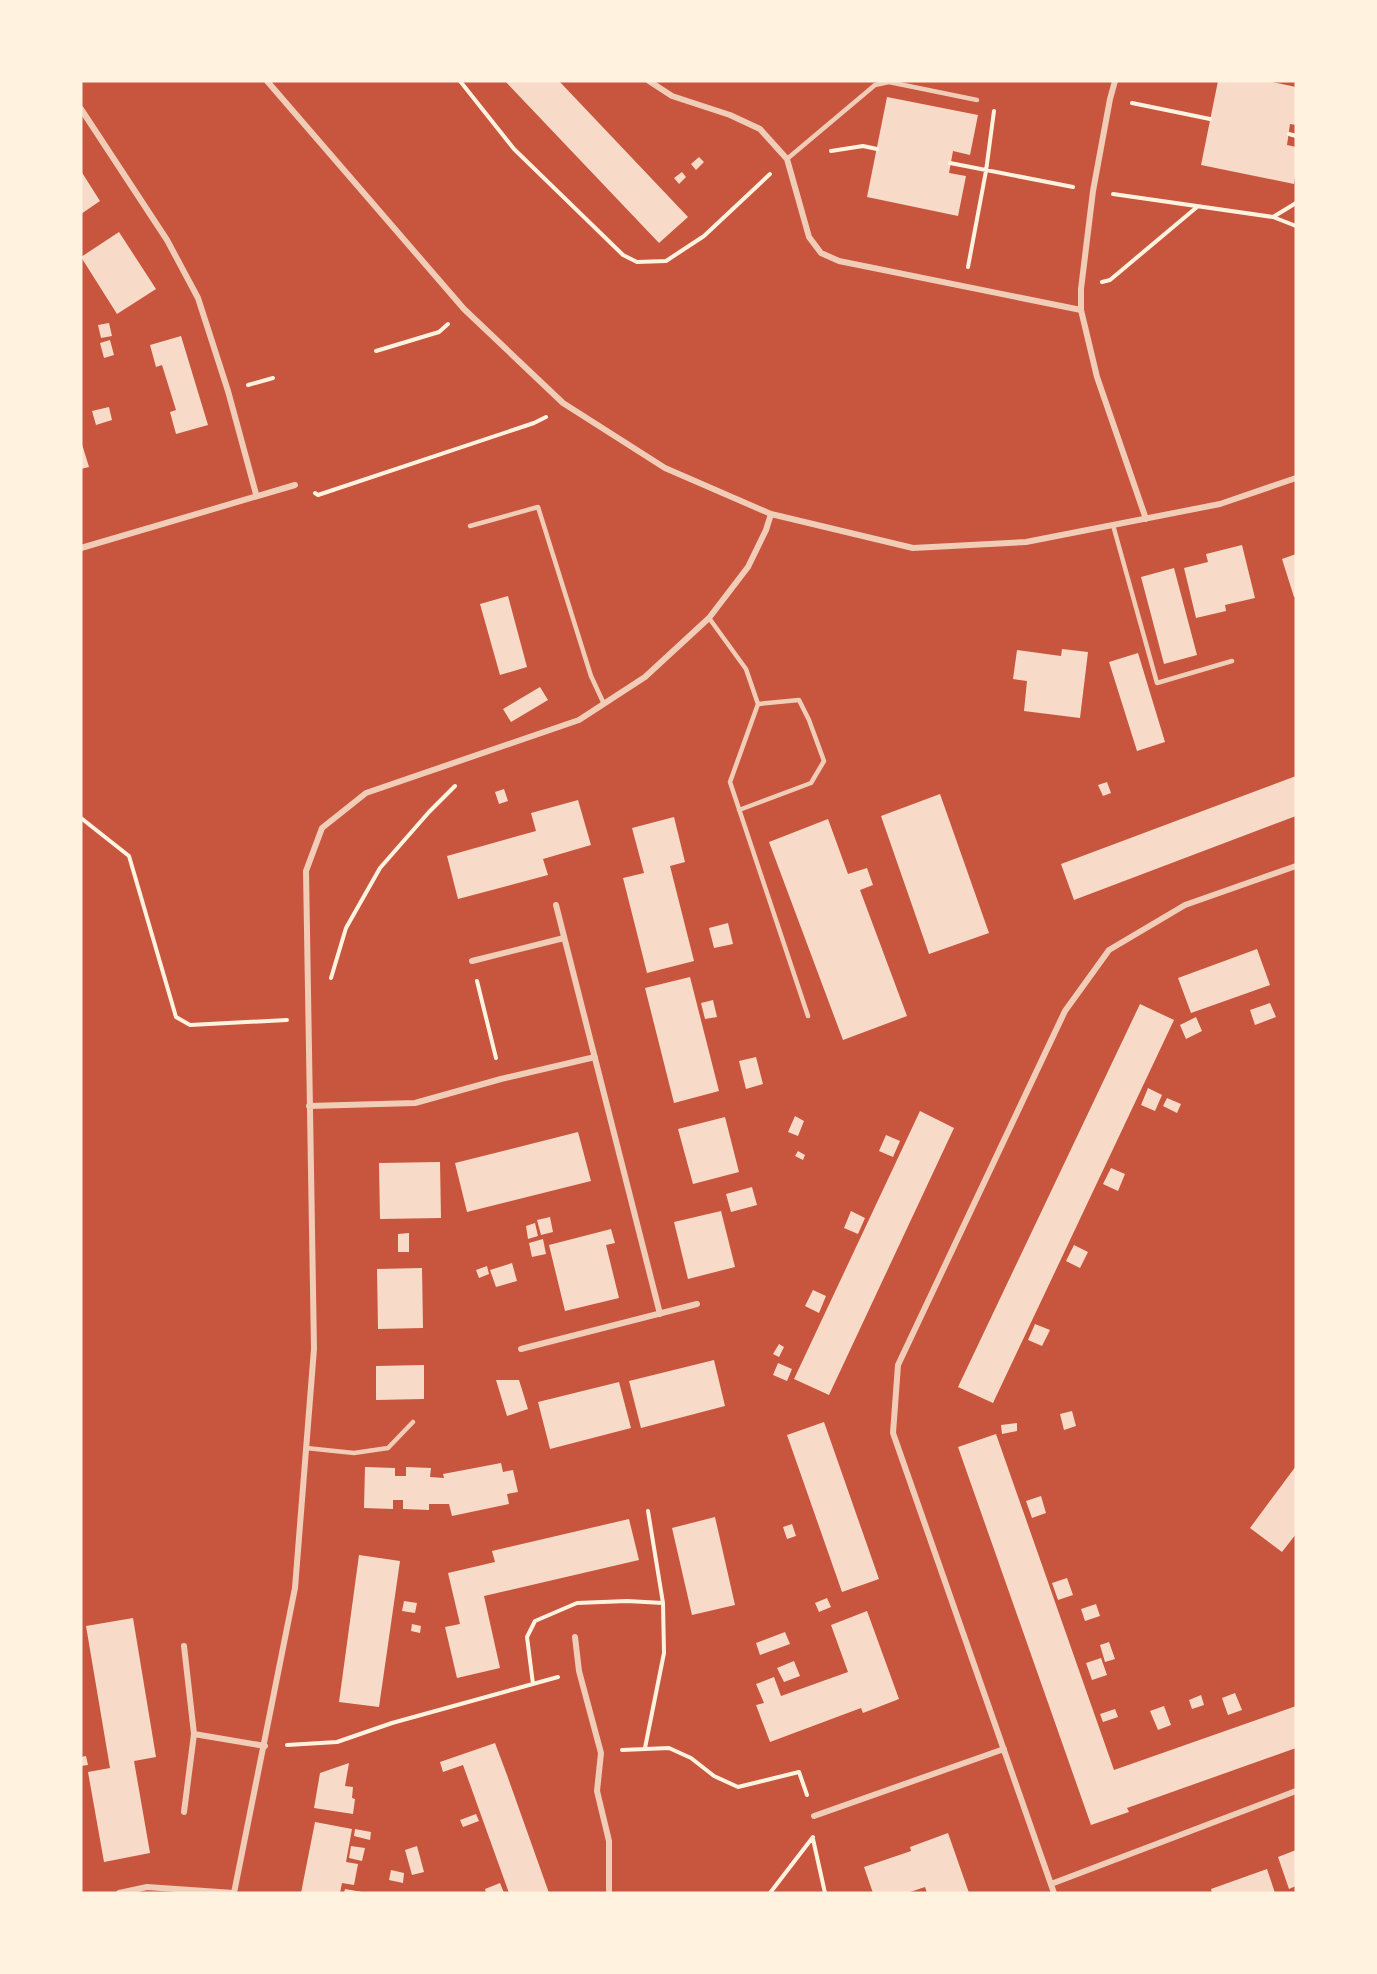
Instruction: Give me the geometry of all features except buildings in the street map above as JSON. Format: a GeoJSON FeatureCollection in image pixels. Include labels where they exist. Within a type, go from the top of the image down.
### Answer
{"type":"FeatureCollection","features":[{"type":"Feature","properties":{"kind":"street"},"geometry":{"type":"LineString","coordinates":[[267,81],[464,309],[562,403],[666,468],[771,514],[913,548],[1026,542],[1220,504],[1296,478]]}},
{"type":"Feature","properties":{"kind":"street"},"geometry":{"type":"LineString","coordinates":[[649,81],[672,96],[730,115],[760,129],[788,159],[809,237],[821,253],[838,261],[1081,310]]}},
{"type":"Feature","properties":{"kind":"street"},"geometry":{"type":"LineString","coordinates":[[1115,81],[1093,191],[1081,289],[1081,310],[1097,377],[1146,519]]}},
{"type":"Feature","properties":{"kind":"street"},"geometry":{"type":"LineString","coordinates":[[81,109],[167,240],[198,298],[228,391],[256,495]]}},
{"type":"Feature","properties":{"kind":"street"},"geometry":{"type":"LineString","coordinates":[[81,548],[295,484]]}},
{"type":"Feature","properties":{"kind":"street"},"geometry":{"type":"LineString","coordinates":[[119,1893],[147,1887],[234,1893],[265,1746],[295,1588],[314,1349],[306,871],[322,828],[366,793],[579,720],[645,677],[709,618],[748,567],[771,514]]}},
{"type":"Feature","properties":{"kind":"street"},"geometry":{"type":"LineString","coordinates":[[1054,1893],[893,1433],[898,1365],[1065,1011],[1109,950],[1185,905],[1296,866]]}},
{"type":"Feature","properties":{"kind":"street"},"geometry":{"type":"LineString","coordinates":[[556,905],[660,1314]]}},
{"type":"Feature","properties":{"kind":"street"},"geometry":{"type":"LineString","coordinates":[[472,962],[564,938]]}},
{"type":"Feature","properties":{"kind":"street"},"geometry":{"type":"LineString","coordinates":[[309,1106],[415,1103],[501,1079],[595,1057]]}},
{"type":"Feature","properties":{"kind":"street"},"geometry":{"type":"LineString","coordinates":[[521,1349],[697,1304]]}},
{"type":"Feature","properties":{"kind":"street"},"geometry":{"type":"LineString","coordinates":[[575,1637],[579,1671],[601,1752],[597,1791],[609,1840],[609,1893]]}},
{"type":"Feature","properties":{"kind":"street"},"geometry":{"type":"LineString","coordinates":[[184,1646],[194,1734],[184,1812]]}},
{"type":"Feature","properties":{"kind":"street"},"geometry":{"type":"LineString","coordinates":[[194,1734],[265,1746]]}},
{"type":"Feature","properties":{"kind":"street"},"geometry":{"type":"LineString","coordinates":[[814,1816],[1004,1749]]}},
{"type":"Feature","properties":{"kind":"street"},"geometry":{"type":"LineString","coordinates":[[1051,1884],[1296,1791]]}},
{"type":"Feature","properties":{"kind":"lane"},"geometry":{"type":"LineString","coordinates":[[788,159],[875,85],[889,82],[977,100]]}},
{"type":"Feature","properties":{"kind":"lane"},"geometry":{"type":"LineString","coordinates":[[470,526],[538,507],[591,676],[604,704]]}},
{"type":"Feature","properties":{"kind":"lane"},"geometry":{"type":"LineString","coordinates":[[1113,525],[1157,683],[1232,661]]}},
{"type":"Feature","properties":{"kind":"lane"},"geometry":{"type":"LineString","coordinates":[[709,618],[746,669],[758,704],[730,782],[808,1016]]}},
{"type":"Feature","properties":{"kind":"lane"},"geometry":{"type":"LineString","coordinates":[[739,810],[811,783],[824,761],[799,700],[758,704]]}},
{"type":"Feature","properties":{"kind":"lane"},"geometry":{"type":"LineString","coordinates":[[306,1448],[354,1453],[388,1448],[413,1422]]}},
{"type":"Feature","properties":{"kind":"path"},"geometry":{"type":"LineString","coordinates":[[460,81],[514,149],[623,255],[637,262],[666,261],[704,236],[788,159]]}},
{"type":"Feature","properties":{"kind":"path"},"geometry":{"type":"LineString","coordinates":[[1110,99],[1210,119]]}},
{"type":"Feature","properties":{"kind":"path"},"geometry":{"type":"LineString","coordinates":[[965,286],[986,171],[994,109],[977,100]]}},
{"type":"Feature","properties":{"kind":"path"},"geometry":{"type":"LineString","coordinates":[[1289,134],[1296,136]]}},
{"type":"Feature","properties":{"kind":"path"},"geometry":{"type":"LineString","coordinates":[[950,163],[1093,191],[1273,217],[1296,226]]}},
{"type":"Feature","properties":{"kind":"path"},"geometry":{"type":"LineString","coordinates":[[1273,217],[1296,203]]}},
{"type":"Feature","properties":{"kind":"path"},"geometry":{"type":"LineString","coordinates":[[1081,289],[1110,280],[1197,207]]}},
{"type":"Feature","properties":{"kind":"path"},"geometry":{"type":"LineString","coordinates":[[376,351],[439,332],[464,309]]}},
{"type":"Feature","properties":{"kind":"path"},"geometry":{"type":"LineString","coordinates":[[295,484],[318,495],[534,423],[553,413],[562,403]]}},
{"type":"Feature","properties":{"kind":"path"},"geometry":{"type":"LineString","coordinates":[[327,985],[332,977],[346,928],[380,868],[429,812],[461,781]]}},
{"type":"Feature","properties":{"kind":"path"},"geometry":{"type":"LineString","coordinates":[[81,818],[129,856],[176,1017],[190,1025],[307,1019]]}},
{"type":"Feature","properties":{"kind":"path"},"geometry":{"type":"LineString","coordinates":[[472,962],[501,1079]]}},
{"type":"Feature","properties":{"kind":"path"},"geometry":{"type":"LineString","coordinates":[[648,1512],[663,1603],[664,1653],[645,1748],[669,1748],[691,1758],[714,1776],[738,1787],[799,1772],[814,1816],[813,1838],[825,1893]]}},
{"type":"Feature","properties":{"kind":"path"},"geometry":{"type":"LineString","coordinates":[[265,1746],[337,1742],[392,1723],[579,1671]]}},
{"type":"Feature","properties":{"kind":"path"},"geometry":{"type":"LineString","coordinates":[[770,1893],[813,1838]]}}]}
